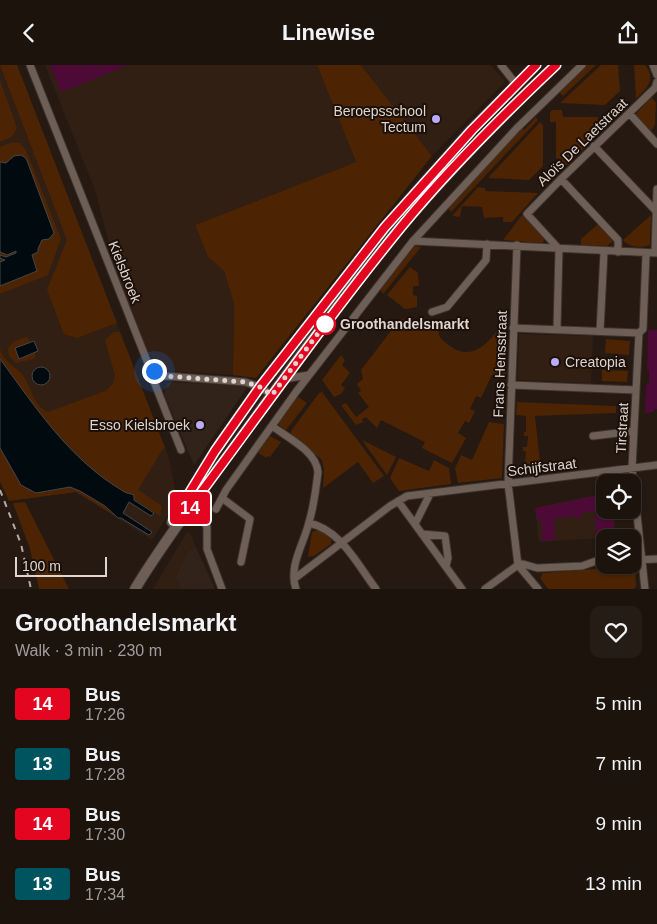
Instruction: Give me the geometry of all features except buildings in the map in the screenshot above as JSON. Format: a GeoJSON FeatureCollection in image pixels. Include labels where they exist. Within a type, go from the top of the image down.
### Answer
{"type":"FeatureCollection","features":[{"type":"Feature","properties":{"kind":"street","name":"Kielsbroek"},"geometry":{"type":"LineString","coordinates":[[30,65],[142,350],[154,371],[151,374],[181,450]]}},
{"type":"Feature","properties":{"kind":"street"},"geometry":{"type":"LineString","coordinates":[[501,65],[516,84]]}},
{"type":"Feature","properties":{"kind":"street"},"geometry":{"type":"LineString","coordinates":[[135,589],[153,558],[168,541],[215,451],[260,387],[408,200],[536,65]]}},
{"type":"Feature","properties":{"kind":"street"},"geometry":{"type":"LineString","coordinates":[[185,508],[358,281],[427,197],[486,133],[556,65]]}},
{"type":"Feature","properties":{"kind":"street"},"geometry":{"type":"LineString","coordinates":[[216,509],[309,375],[413,241],[517,128],[582,65]]}},
{"type":"Feature","properties":{"kind":"street"},"geometry":{"type":"LineString","coordinates":[[653,65],[657,75]]}},
{"type":"Feature","properties":{"kind":"street","name":"Aloïs De Laetstraat"},"geometry":{"type":"LineString","coordinates":[[559,249],[527,215],[560,179],[656,85]]}},
{"type":"Feature","properties":{"kind":"street"},"geometry":{"type":"LineString","coordinates":[[629,113],[657,144]]}},
{"type":"Feature","properties":{"kind":"street"},"geometry":{"type":"LineString","coordinates":[[594,146],[656,210]]}},
{"type":"Feature","properties":{"kind":"street"},"geometry":{"type":"LineString","coordinates":[[560,179],[618,240],[618,253]]}},
{"type":"Feature","properties":{"kind":"street"},"geometry":{"type":"LineString","coordinates":[[413,241],[517,245],[618,253],[656,253],[657,189]]}},
{"type":"Feature","properties":{"kind":"street"},"geometry":{"type":"LineString","coordinates":[[432,312],[443,309],[450,303],[486,260],[487,244]]}},
{"type":"Feature","properties":{"kind":"street","name":"Frans Hensstraat"},"geometry":{"type":"LineString","coordinates":[[517,245],[508,483],[518,565]]}},
{"type":"Feature","properties":{"kind":"street"},"geometry":{"type":"LineString","coordinates":[[556,329],[559,249]]}},
{"type":"Feature","properties":{"kind":"street"},"geometry":{"type":"LineString","coordinates":[[600,331],[604,252]]}},
{"type":"Feature","properties":{"kind":"street","name":"Tirstraat"},"geometry":{"type":"LineString","coordinates":[[645,589],[632,468],[639,333],[642,329],[646,253]]}},
{"type":"Feature","properties":{"kind":"street"},"geometry":{"type":"LineString","coordinates":[[513,328],[639,333]]}},
{"type":"Feature","properties":{"kind":"street"},"geometry":{"type":"LineString","coordinates":[[154,371],[165,376],[245,382],[260,387],[272,395]]}},
{"type":"Feature","properties":{"kind":"street"},"geometry":{"type":"LineString","coordinates":[[284,379],[309,375]]}},
{"type":"Feature","properties":{"kind":"street"},"geometry":{"type":"LineString","coordinates":[[511,385],[636,390]]}},
{"type":"Feature","properties":{"kind":"street"},"geometry":{"type":"LineString","coordinates":[[272,426],[311,456],[318,465],[309,523],[303,545],[296,557],[294,579],[296,589]]}},
{"type":"Feature","properties":{"kind":"street"},"geometry":{"type":"LineString","coordinates":[[594,436],[634,431]]}},
{"type":"Feature","properties":{"kind":"street","name":"Schijfstraat"},"geometry":{"type":"LineString","coordinates":[[398,501],[408,496],[657,465]]}},
{"type":"Feature","properties":{"kind":"street"},"geometry":{"type":"LineString","coordinates":[[415,524],[430,494]]}},
{"type":"Feature","properties":{"kind":"street"},"geometry":{"type":"LineString","coordinates":[[222,498],[250,519],[241,562]]}},
{"type":"Feature","properties":{"kind":"street"},"geometry":{"type":"LineString","coordinates":[[294,579],[398,501],[462,589]]}},
{"type":"Feature","properties":{"kind":"street"},"geometry":{"type":"LineString","coordinates":[[185,508],[202,519],[207,527],[207,549],[222,589]]}},
{"type":"Feature","properties":{"kind":"street"},"geometry":{"type":"LineString","coordinates":[[309,523],[328,530],[342,544],[376,589]]}},
{"type":"Feature","properties":{"kind":"street"},"geometry":{"type":"LineString","coordinates":[[422,534],[445,535],[448,558],[446,566]]}},
{"type":"Feature","properties":{"kind":"street"},"geometry":{"type":"LineString","coordinates":[[643,559],[657,559]]}},
{"type":"Feature","properties":{"kind":"street"},"geometry":{"type":"LineString","coordinates":[[485,589],[518,565],[537,568],[582,566],[596,561]]}},
{"type":"Feature","properties":{"kind":"street"},"geometry":{"type":"LineString","coordinates":[[518,565],[538,589]]}},
{"type":"Feature","properties":{"kind":"street"},"geometry":{"type":"LineString","coordinates":[[530,578],[537,568]]}},
{"type":"Feature","properties":{"kind":"shaded area"},"geometry":{"type":"Polygon","coordinates":[[[0,65],[17,65],[169,458],[177,500],[152,540],[76,492],[17,500],[0,469],[0,65]]]}},
{"type":"Feature","properties":{"kind":"shaded area"},"geometry":{"type":"Polygon","coordinates":[[[0,65],[17,65],[117,323],[77,338],[64,334],[47,290],[67,240],[0,65]]]}},
{"type":"Feature","properties":{"kind":"shaded area"},"geometry":{"type":"Polygon","coordinates":[[[45,65],[317,65],[356,162],[195,225],[208,257],[224,271],[234,304],[233,375],[169,371],[156,363],[149,353],[116,270],[95,190],[45,65]]]}},
{"type":"Feature","properties":{"kind":"shaded area"},"geometry":{"type":"Polygon","coordinates":[[[317,65],[361,65],[432,156],[256,378],[233,375],[234,304],[224,271],[208,257],[195,225],[356,162],[317,65]]]}},
{"type":"Feature","properties":{"kind":"shaded area","name":"Beroepsschool Tectum"},"geometry":{"type":"Polygon","coordinates":[[[361,65],[491,65],[505,82],[432,156],[361,65]]]}},
{"type":"Feature","properties":{"kind":"shaded area"},"geometry":{"type":"Polygon","coordinates":[[[586,65],[596,65],[563,96],[558,91],[586,65]]]}},
{"type":"Feature","properties":{"kind":"shaded area"},"geometry":{"type":"Polygon","coordinates":[[[601,65],[618,65],[620,91],[605,105],[560,103],[601,65]]]}},
{"type":"Feature","properties":{"kind":"shaded area"},"geometry":{"type":"Polygon","coordinates":[[[634,65],[645,65],[650,74],[647,87],[636,98],[634,65]]]}},
{"type":"Feature","properties":{"kind":"shaded area"},"geometry":{"type":"Polygon","coordinates":[[[0,80],[17,128],[12,137],[0,142],[0,80]]]}},
{"type":"Feature","properties":{"kind":"shaded area"},"geometry":{"type":"Polygon","coordinates":[[[651,97],[656,103],[655,125],[651,131],[636,114],[651,97]]]}},
{"type":"Feature","properties":{"kind":"shaded area"},"geometry":{"type":"Polygon","coordinates":[[[552,110],[562,110],[563,117],[598,117],[598,124],[609,124],[562,169],[562,159],[556,158],[556,122],[550,122],[552,110]]]}},
{"type":"Feature","properties":{"kind":"shaded area"},"geometry":{"type":"Polygon","coordinates":[[[536,117],[538,120],[451,212],[448,208],[521,127],[524,130],[536,117]]]}},
{"type":"Feature","properties":{"kind":"shaded area"},"geometry":{"type":"Polygon","coordinates":[[[540,122],[543,125],[543,166],[529,180],[488,178],[540,122]]]}},
{"type":"Feature","properties":{"kind":"shaded area"},"geometry":{"type":"Polygon","coordinates":[[[12,142],[20,143],[26,150],[61,239],[48,275],[0,294],[0,147],[12,142]]]}},
{"type":"Feature","properties":{"kind":"shaded area"},"geometry":{"type":"Polygon","coordinates":[[[21,155],[26,158],[54,233],[49,239],[42,240],[38,252],[32,255],[37,271],[0,286],[0,262],[5,260],[0,258],[0,255],[6,257],[16,253],[16,251],[7,255],[0,252],[0,162],[6,163],[14,156],[21,155]]]}},
{"type":"Feature","properties":{"kind":"shaded area"},"geometry":{"type":"Polygon","coordinates":[[[478,187],[485,188],[485,191],[538,193],[512,222],[503,222],[503,217],[484,218],[482,207],[462,206],[460,217],[452,216],[478,187]]]}},
{"type":"Feature","properties":{"kind":"shaded area"},"geometry":{"type":"Polygon","coordinates":[[[522,215],[544,239],[543,243],[503,240],[522,215]]]}},
{"type":"Feature","properties":{"kind":"shaded area"},"geometry":{"type":"Polygon","coordinates":[[[651,215],[650,245],[636,247],[629,245],[623,240],[651,215]]]}},
{"type":"Feature","properties":{"kind":"shaded area"},"geometry":{"type":"Polygon","coordinates":[[[598,224],[613,241],[607,246],[581,245],[581,239],[598,224]]]}},
{"type":"Feature","properties":{"kind":"shaded area"},"geometry":{"type":"Polygon","coordinates":[[[415,246],[421,247],[383,294],[380,289],[415,246]]]}},
{"type":"Feature","properties":{"kind":"shaded area"},"geometry":{"type":"Polygon","coordinates":[[[410,267],[418,273],[419,286],[413,286],[413,295],[417,296],[417,307],[405,309],[387,295],[410,267]]]}},
{"type":"Feature","properties":{"kind":"shaded area"},"geometry":{"type":"Polygon","coordinates":[[[400,319],[438,321],[439,336],[454,349],[462,352],[476,350],[483,346],[497,331],[508,332],[506,374],[492,375],[481,398],[476,396],[470,409],[475,411],[469,423],[465,421],[458,433],[466,438],[452,463],[422,448],[425,442],[381,420],[377,428],[366,417],[362,419],[363,422],[356,425],[341,405],[346,403],[356,417],[369,407],[358,393],[361,391],[357,384],[363,379],[361,370],[400,319]]]}},
{"type":"Feature","properties":{"kind":"shaded area"},"geometry":{"type":"Polygon","coordinates":[[[114,332],[120,332],[165,448],[138,490],[162,506],[160,516],[74,460],[0,383],[0,349],[7,361],[25,378],[38,404],[48,412],[105,391],[112,385],[115,375],[105,340],[114,332]]]}},
{"type":"Feature","properties":{"kind":"shaded area","name":"Creatopia"},"geometry":{"type":"Polygon","coordinates":[[[519,334],[593,336],[591,383],[518,380],[519,334]]]}},
{"type":"Feature","properties":{"kind":"shaded area"},"geometry":{"type":"Polygon","coordinates":[[[26,337],[29,339],[36,356],[33,359],[16,363],[9,356],[8,348],[13,342],[26,337]]]}},
{"type":"Feature","properties":{"kind":"shaded area"},"geometry":{"type":"Polygon","coordinates":[[[606,339],[630,341],[629,355],[605,353],[606,339]]]}},
{"type":"Feature","properties":{"kind":"shaded area"},"geometry":{"type":"Polygon","coordinates":[[[34,341],[38,351],[19,359],[15,348],[34,341]]]}},
{"type":"Feature","properties":{"kind":"shaded area"},"geometry":{"type":"Polygon","coordinates":[[[341,355],[345,360],[342,365],[350,373],[341,385],[345,388],[341,394],[334,397],[322,380],[341,355]]]}},
{"type":"Feature","properties":{"kind":"shaded area"},"geometry":{"type":"Polygon","coordinates":[[[0,359],[55,432],[86,464],[124,492],[134,495],[134,500],[154,513],[151,516],[129,502],[123,513],[152,532],[149,535],[118,518],[105,506],[70,487],[36,493],[21,485],[0,448],[0,359]]]}},
{"type":"Feature","properties":{"kind":"shaded area"},"geometry":{"type":"Polygon","coordinates":[[[41,367],[47,370],[50,376],[47,382],[41,385],[35,382],[32,376],[35,370],[41,367]]]}},
{"type":"Feature","properties":{"kind":"shaded area"},"geometry":{"type":"Polygon","coordinates":[[[602,370],[628,371],[627,382],[602,381],[602,370]]]}},
{"type":"Feature","properties":{"kind":"shaded area"},"geometry":{"type":"Polygon","coordinates":[[[171,382],[243,386],[245,382],[250,383],[194,465],[164,394],[167,384],[171,382]]]}},
{"type":"Feature","properties":{"kind":"shaded area"},"geometry":{"type":"Polygon","coordinates":[[[322,392],[384,476],[373,483],[358,462],[323,488],[324,470],[322,460],[291,435],[291,431],[319,393],[322,392]]]}},
{"type":"Feature","properties":{"kind":"shaded area"},"geometry":{"type":"Polygon","coordinates":[[[297,396],[307,403],[286,430],[279,425],[279,422],[297,396]]]}},
{"type":"Feature","properties":{"kind":"shaded area"},"geometry":{"type":"Polygon","coordinates":[[[517,402],[616,406],[616,413],[535,416],[540,462],[532,465],[533,471],[530,472],[530,476],[524,477],[526,451],[523,451],[523,447],[527,447],[528,436],[524,436],[524,432],[526,432],[526,416],[516,415],[517,402]]]}},
{"type":"Feature","properties":{"kind":"shaded area"},"geometry":{"type":"Polygon","coordinates":[[[489,422],[504,424],[502,478],[458,483],[455,468],[461,455],[472,460],[489,422]]]}},
{"type":"Feature","properties":{"kind":"shaded area"},"geometry":{"type":"Polygon","coordinates":[[[270,436],[281,442],[270,457],[267,456],[266,458],[257,452],[270,436]]]}},
{"type":"Feature","properties":{"kind":"shaded area"},"geometry":{"type":"Polygon","coordinates":[[[0,438],[122,513],[120,519],[76,492],[9,501],[0,482],[0,438]]]}},
{"type":"Feature","properties":{"kind":"shaded area"},"geometry":{"type":"Polygon","coordinates":[[[362,440],[396,457],[387,475],[362,440]]]}},
{"type":"Feature","properties":{"kind":"shaded area"},"geometry":{"type":"Polygon","coordinates":[[[399,458],[429,471],[434,460],[449,468],[451,484],[399,491],[390,478],[399,458]]]}},
{"type":"Feature","properties":{"kind":"shaded area"},"geometry":{"type":"Polygon","coordinates":[[[596,495],[596,519],[614,519],[615,529],[596,529],[596,538],[539,542],[535,508],[596,495]]]}},
{"type":"Feature","properties":{"kind":"shaded area"},"geometry":{"type":"Polygon","coordinates":[[[25,502],[69,589],[39,589],[30,549],[13,503],[25,502]]]}},
{"type":"Feature","properties":{"kind":"shaded area"},"geometry":{"type":"Polygon","coordinates":[[[320,529],[331,537],[331,544],[314,556],[308,557],[312,532],[320,529]]]}},
{"type":"Feature","properties":{"kind":"shaded area"},"geometry":{"type":"Polygon","coordinates":[[[187,532],[190,533],[196,547],[188,551],[175,578],[180,589],[153,589],[187,532]]]}},
{"type":"Feature","properties":{"kind":"shaded area"},"geometry":{"type":"Polygon","coordinates":[[[196,547],[215,589],[180,589],[175,578],[188,551],[196,547]]]}},
{"type":"Feature","properties":{"kind":"shaded area"},"geometry":{"type":"Polygon","coordinates":[[[596,569],[596,574],[635,574],[636,586],[634,589],[548,589],[540,578],[543,573],[596,569]]]}},
{"type":"Feature","properties":{"kind":"railway"},"geometry":{"type":"LineString","coordinates":[[0,490],[21,544],[31,589]]}},
{"type":"Feature","properties":{"kind":"bus line","name":"14"},"geometry":{"type":"LineString","coordinates":[[536,65],[510,90],[414,193],[304,329],[215,451],[182,505],[188,510],[324,325],[403,225],[463,157],[556,65]]}},
{"type":"Feature","properties":{"kind":"place","name":"Beroepsschool Tectum"},"geometry":{"type":"Point","coordinates":[436,119]}},
{"type":"Feature","properties":{"kind":"place","name":"Groothandelsmarkt"},"geometry":{"type":"Point","coordinates":[325,324]}},
{"type":"Feature","properties":{"kind":"place","name":"Creatopia"},"geometry":{"type":"Point","coordinates":[555,362]}},
{"type":"Feature","properties":{"kind":"place","name":"Esso Kielsbroek"},"geometry":{"type":"Point","coordinates":[200,425]}},
{"type":"Feature","properties":{"kind":"route"},"geometry":{"type":"LineString","coordinates":[[154,371],[165,376],[245,382],[260,387],[272,395],[325,324]]}}]}
